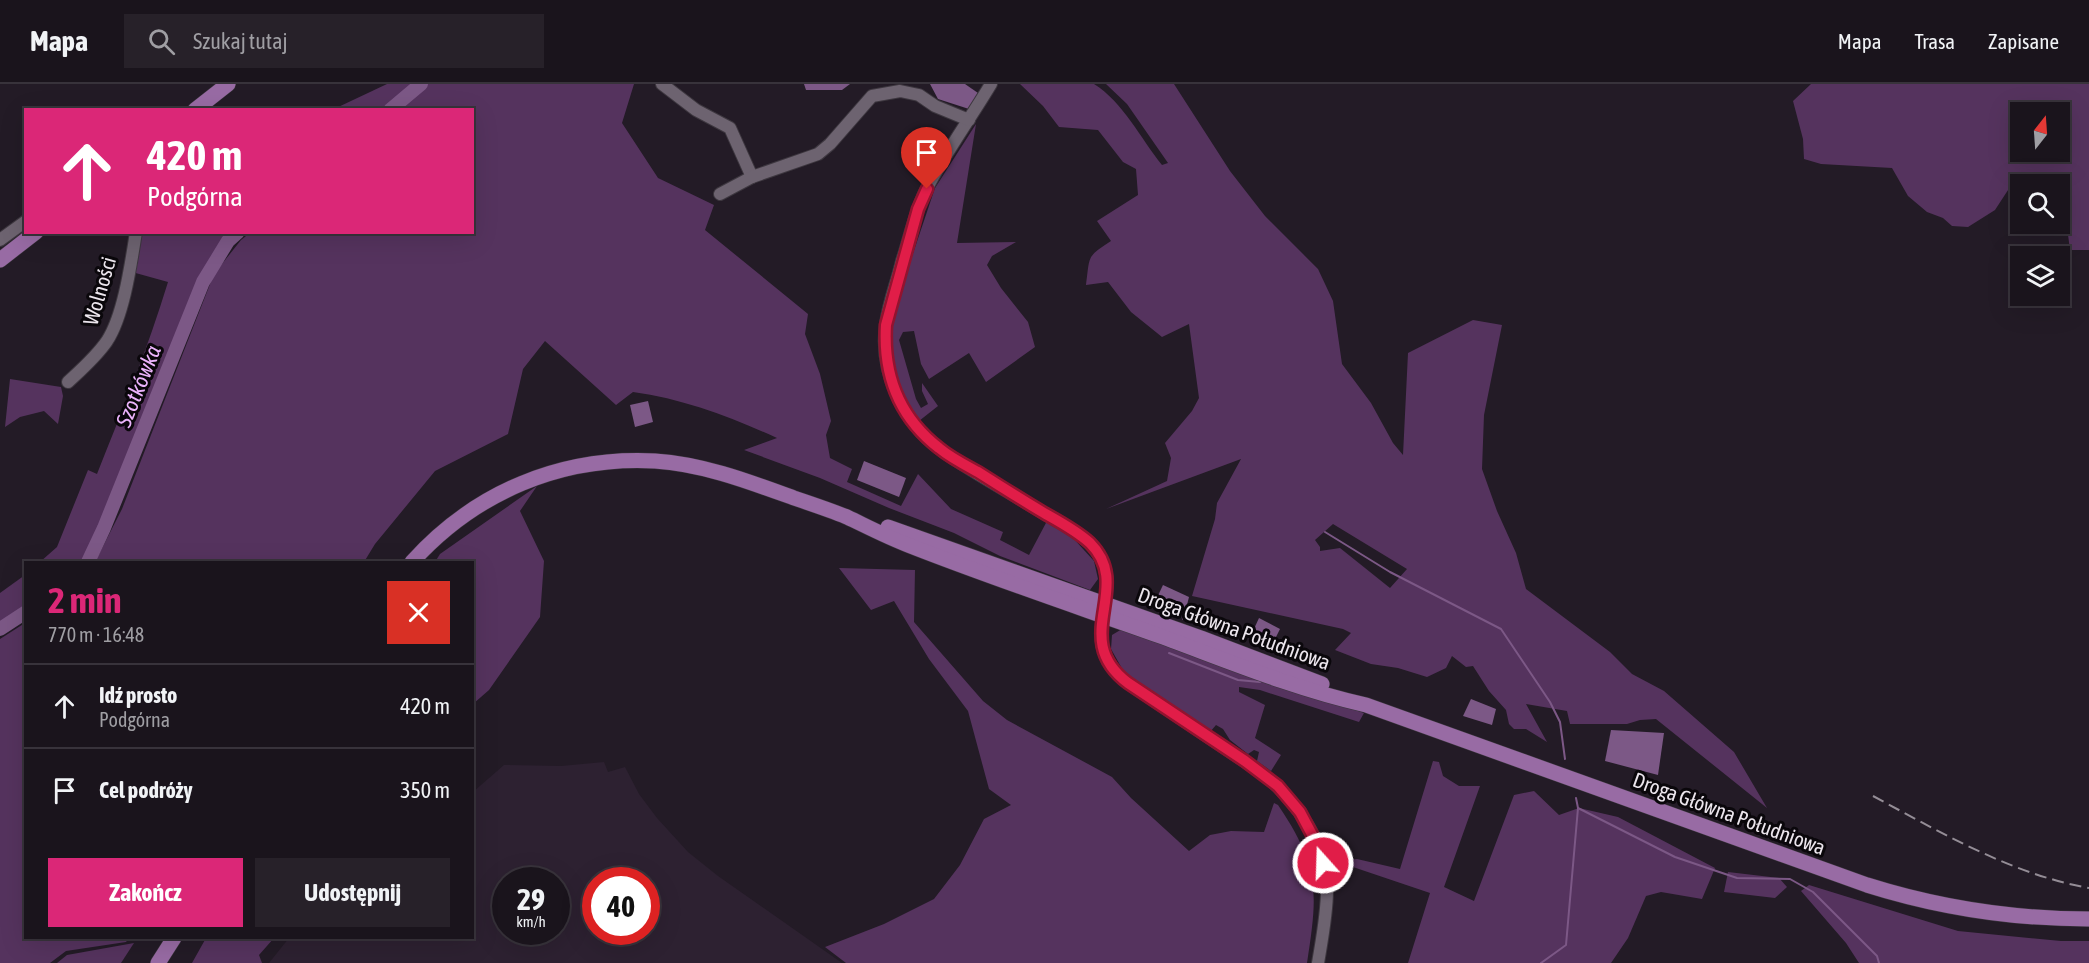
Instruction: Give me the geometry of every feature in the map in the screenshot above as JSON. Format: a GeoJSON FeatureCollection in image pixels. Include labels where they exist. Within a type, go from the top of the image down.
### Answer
{"type":"FeatureCollection","features":[{"type":"Feature","properties":{"kind":"main road"},"geometry":{"type":"LineString","coordinates":[[198,108],[228,84]]}},
{"type":"Feature","properties":{"kind":"main road"},"geometry":{"type":"LineString","coordinates":[[0,260],[33,234]]}},
{"type":"Feature","properties":{"kind":"main road","name":"Droga Główna Południowa"},"geometry":{"type":"LineString","coordinates":[[413,561],[448,527],[471,510],[498,494],[545,474],[579,465],[604,462],[655,461],[697,468],[755,484],[847,517],[873,522],[913,535],[1104,610],[1299,674],[1366,705],[1890,892],[1945,906],[1999,915],[2089,919]]}},
{"type":"Feature","properties":{"kind":"main road"},"geometry":{"type":"LineString","coordinates":[[158,963],[173,939]]}},
{"type":"Feature","properties":{"kind":"street"},"geometry":{"type":"LineString","coordinates":[[662,84],[696,110],[730,128],[752,177]]}},
{"type":"Feature","properties":{"kind":"street"},"geometry":{"type":"LineString","coordinates":[[991,84],[927,189],[918,209],[887,317],[885,341],[890,375],[904,412],[927,438],[940,449],[1085,539],[1100,556],[1106,573],[1101,647],[1108,663],[1118,674],[1262,773],[1278,786],[1300,812],[1316,842],[1328,888],[1318,963]]}},
{"type":"Feature","properties":{"kind":"street"},"geometry":{"type":"LineString","coordinates":[[720,194],[752,177],[818,154],[830,144],[872,96],[900,91],[919,95],[935,106],[969,120]]}},
{"type":"Feature","properties":{"kind":"street"},"geometry":{"type":"LineString","coordinates":[[0,240],[24,222]]}},
{"type":"Feature","properties":{"kind":"street","name":"Wolności"},"geometry":{"type":"LineString","coordinates":[[68,382],[96,355],[111,334],[120,307],[136,234]]}},
{"type":"Feature","properties":{"kind":"shaded area"},"geometry":{"type":"Polygon","coordinates":[[[387,84],[415,84],[385,108],[336,108],[387,84]]]}},
{"type":"Feature","properties":{"kind":"shaded area"},"geometry":{"type":"Polygon","coordinates":[[[426,84],[634,84],[622,123],[658,178],[714,205],[705,230],[808,314],[805,334],[820,374],[831,421],[826,435],[830,458],[852,469],[847,482],[901,506],[918,474],[951,509],[1003,532],[1000,540],[1029,555],[1047,521],[1073,538],[1094,561],[1098,579],[1090,590],[1000,556],[954,533],[820,478],[744,450],[777,438],[725,416],[671,399],[633,392],[616,405],[545,341],[523,369],[508,434],[435,471],[375,544],[365,561],[96,561],[122,509],[214,274],[241,240],[248,234],[474,234],[474,108],[396,108],[426,84]]]}},
{"type":"Feature","properties":{"kind":"shaded area"},"geometry":{"type":"Polygon","coordinates":[[[804,84],[850,84],[842,90],[806,90],[804,84]]]}},
{"type":"Feature","properties":{"kind":"shaded area"},"geometry":{"type":"Polygon","coordinates":[[[930,84],[965,84],[978,93],[969,109],[938,99],[930,84]]]}},
{"type":"Feature","properties":{"kind":"shaded area"},"geometry":{"type":"Polygon","coordinates":[[[1020,84],[1094,84],[1123,111],[1162,165],[1168,163],[1127,104],[1106,84],[1174,84],[1230,171],[1265,216],[1318,269],[1333,301],[1342,364],[1371,403],[1393,443],[1403,455],[1408,353],[1473,320],[1502,325],[1484,415],[1482,469],[1497,511],[1516,553],[1526,589],[1610,652],[1632,674],[1664,691],[1734,752],[1767,808],[1656,719],[1627,724],[1570,724],[1567,711],[1526,704],[1547,742],[1526,729],[1514,729],[1509,724],[1506,710],[1489,691],[1473,666],[1466,667],[1452,656],[1446,668],[1427,677],[1398,668],[1371,664],[1335,650],[1351,633],[1343,629],[1192,596],[1215,519],[1217,503],[1241,459],[1106,509],[1167,481],[1171,458],[1165,443],[1192,411],[1199,398],[1189,324],[1162,337],[1131,312],[1108,282],[1086,285],[1093,254],[1111,241],[1097,221],[1138,195],[1136,169],[1123,162],[1098,130],[1059,127],[1043,106],[1020,84]],[[1333,524],[1315,540],[1320,551],[1340,548],[1390,588],[1407,569],[1333,524]]]}},
{"type":"Feature","properties":{"kind":"shaded area"},"geometry":{"type":"Polygon","coordinates":[[[1811,84],[2089,84],[2089,250],[2070,250],[2068,234],[2070,234],[2070,174],[2010,174],[2010,187],[1995,210],[1968,227],[1952,226],[1943,218],[1927,212],[1908,196],[1892,168],[1821,164],[1804,159],[1803,139],[1793,101],[1811,84]]]}},
{"type":"Feature","properties":{"kind":"shaded area"},"geometry":{"type":"Polygon","coordinates":[[[976,124],[957,243],[1016,242],[992,256],[987,265],[1001,288],[1028,322],[1035,347],[986,382],[969,353],[929,379],[921,364],[914,331],[903,332],[899,340],[916,399],[921,408],[928,404],[922,391],[922,383],[938,406],[919,421],[905,399],[894,366],[890,339],[896,304],[935,188],[976,124]]]}},
{"type":"Feature","properties":{"kind":"shaded area"},"geometry":{"type":"Polygon","coordinates":[[[140,234],[229,234],[200,281],[85,561],[41,561],[57,547],[88,470],[97,474],[143,355],[168,282],[132,272],[140,234]]]}},
{"type":"Feature","properties":{"kind":"shaded area"},"geometry":{"type":"Polygon","coordinates":[[[10,379],[61,387],[63,396],[58,424],[44,411],[20,417],[5,427],[10,379]]]}},
{"type":"Feature","properties":{"kind":"shaded area"},"geometry":{"type":"Polygon","coordinates":[[[648,401],[653,422],[635,427],[630,405],[648,401]]]}},
{"type":"Feature","properties":{"kind":"shaded area"},"geometry":{"type":"Polygon","coordinates":[[[864,461],[906,478],[899,497],[857,480],[864,461]]]}},
{"type":"Feature","properties":{"kind":"shaded area"},"geometry":{"type":"Polygon","coordinates":[[[537,486],[520,511],[544,561],[540,617],[489,690],[474,703],[474,561],[436,561],[440,554],[537,486]]]}},
{"type":"Feature","properties":{"kind":"shaded area"},"geometry":{"type":"Polygon","coordinates":[[[839,568],[915,570],[914,622],[983,701],[1007,720],[1112,777],[1131,798],[1189,851],[1210,835],[1231,831],[1264,832],[1274,803],[1278,805],[1302,846],[1309,864],[1314,898],[1307,963],[846,963],[825,947],[884,924],[934,899],[960,865],[984,819],[1011,805],[989,789],[968,711],[929,659],[894,601],[871,610],[839,568]]]}},
{"type":"Feature","properties":{"kind":"shaded area"},"geometry":{"type":"Polygon","coordinates":[[[24,576],[24,610],[0,625],[0,593],[24,576]]]}},
{"type":"Feature","properties":{"kind":"shaded area"},"geometry":{"type":"Polygon","coordinates":[[[1163,585],[1189,597],[1186,609],[1155,602],[1163,585]]]}},
{"type":"Feature","properties":{"kind":"shaded area"},"geometry":{"type":"Polygon","coordinates":[[[1259,618],[1280,629],[1273,643],[1253,631],[1259,618]]]}},
{"type":"Feature","properties":{"kind":"shaded area"},"geometry":{"type":"Polygon","coordinates":[[[24,624],[24,939],[128,939],[126,942],[66,951],[50,963],[0,963],[0,639],[24,624]]]}},
{"type":"Feature","properties":{"kind":"shaded area"},"geometry":{"type":"Polygon","coordinates":[[[1122,629],[1364,713],[1359,722],[1260,690],[1239,687],[1239,692],[1265,705],[1255,738],[1281,755],[1271,771],[1257,761],[1259,752],[1254,750],[1248,754],[1216,725],[1210,732],[1124,672],[1111,649],[1112,635],[1122,629]]]}},
{"type":"Feature","properties":{"kind":"shaded area"},"geometry":{"type":"Polygon","coordinates":[[[1471,699],[1496,709],[1492,725],[1463,716],[1471,699]]]}},
{"type":"Feature","properties":{"kind":"shaded area"},"geometry":{"type":"Polygon","coordinates":[[[1611,730],[1664,733],[1658,775],[1605,761],[1611,730]]]}},
{"type":"Feature","properties":{"kind":"shaded area"},"geometry":{"type":"Polygon","coordinates":[[[1433,761],[1439,762],[1443,776],[1459,786],[1480,786],[1444,887],[1474,901],[1514,795],[1534,791],[1559,815],[1579,808],[1618,817],[1715,868],[1702,899],[1661,892],[1646,896],[1628,938],[1611,963],[1408,963],[1430,893],[1350,866],[1347,860],[1357,859],[1400,869],[1433,761]]]}},
{"type":"Feature","properties":{"kind":"shaded area"},"geometry":{"type":"Polygon","coordinates":[[[604,762],[608,772],[625,767],[639,794],[688,852],[718,876],[842,963],[269,963],[288,939],[474,939],[474,791],[504,765],[561,766],[604,762]]]}},
{"type":"Feature","properties":{"kind":"shaded area"},"geometry":{"type":"Polygon","coordinates":[[[1728,872],[1779,878],[1787,887],[1775,898],[1724,892],[1728,872]]]}},
{"type":"Feature","properties":{"kind":"shaded area"},"geometry":{"type":"Polygon","coordinates":[[[1809,885],[1958,931],[2061,941],[2089,941],[2089,963],[1859,963],[1846,943],[1801,891],[1809,885]]]}},
{"type":"Feature","properties":{"kind":"shaded area"},"geometry":{"type":"Polygon","coordinates":[[[205,939],[273,939],[259,955],[262,963],[192,963],[205,939]]]}},
{"type":"Feature","properties":{"kind":"shaded area"},"geometry":{"type":"Polygon","coordinates":[[[134,943],[121,963],[57,963],[67,955],[134,943]]]}},
{"type":"Feature","properties":{"kind":"waterway","name":"Szotkówka"},"geometry":{"type":"LineString","coordinates":[[392,108],[421,84]]}},
{"type":"Feature","properties":{"kind":"waterway","name":"Szotkówka"},"geometry":{"type":"LineString","coordinates":[[88,561],[104,528],[203,282],[228,241],[236,234]]}},
{"type":"Feature","properties":{"kind":"waterway"},"geometry":{"type":"LineString","coordinates":[[1325,532],[1390,572],[1501,629],[1550,702],[1560,722],[1565,759]]}},
{"type":"Feature","properties":{"kind":"waterway"},"geometry":{"type":"LineString","coordinates":[[1182,609],[1183,619]]}},
{"type":"Feature","properties":{"kind":"waterway","name":"Szotkówka"},"geometry":{"type":"LineString","coordinates":[[0,629],[24,613]]}},
{"type":"Feature","properties":{"kind":"waterway"},"geometry":{"type":"LineString","coordinates":[[1251,643],[1257,633]]}},
{"type":"Feature","properties":{"kind":"waterway"},"geometry":{"type":"LineString","coordinates":[[1169,653],[1238,680],[1260,682]]}},
{"type":"Feature","properties":{"kind":"waterway"},"geometry":{"type":"LineString","coordinates":[[1541,963],[1566,945],[1578,808],[1576,798]]}},
{"type":"Feature","properties":{"kind":"waterway"},"geometry":{"type":"LineString","coordinates":[[1578,808],[1675,857],[1737,878],[1790,879],[1813,892],[1877,956],[1879,963]]}},
{"type":"Feature","properties":{"kind":"railway"},"geometry":{"type":"LineString","coordinates":[[1873,796],[1978,851],[2032,873],[2089,888]]}},
{"type":"Feature","properties":{"kind":"route"},"geometry":{"type":"LineString","coordinates":[[927,189],[918,209],[886,325],[886,358],[904,412],[916,427],[940,449],[1078,534],[1096,550],[1103,561],[1106,573],[1101,647],[1113,669],[1128,683],[1245,761],[1278,786],[1300,812],[1316,842],[1323,863]]}}]}
